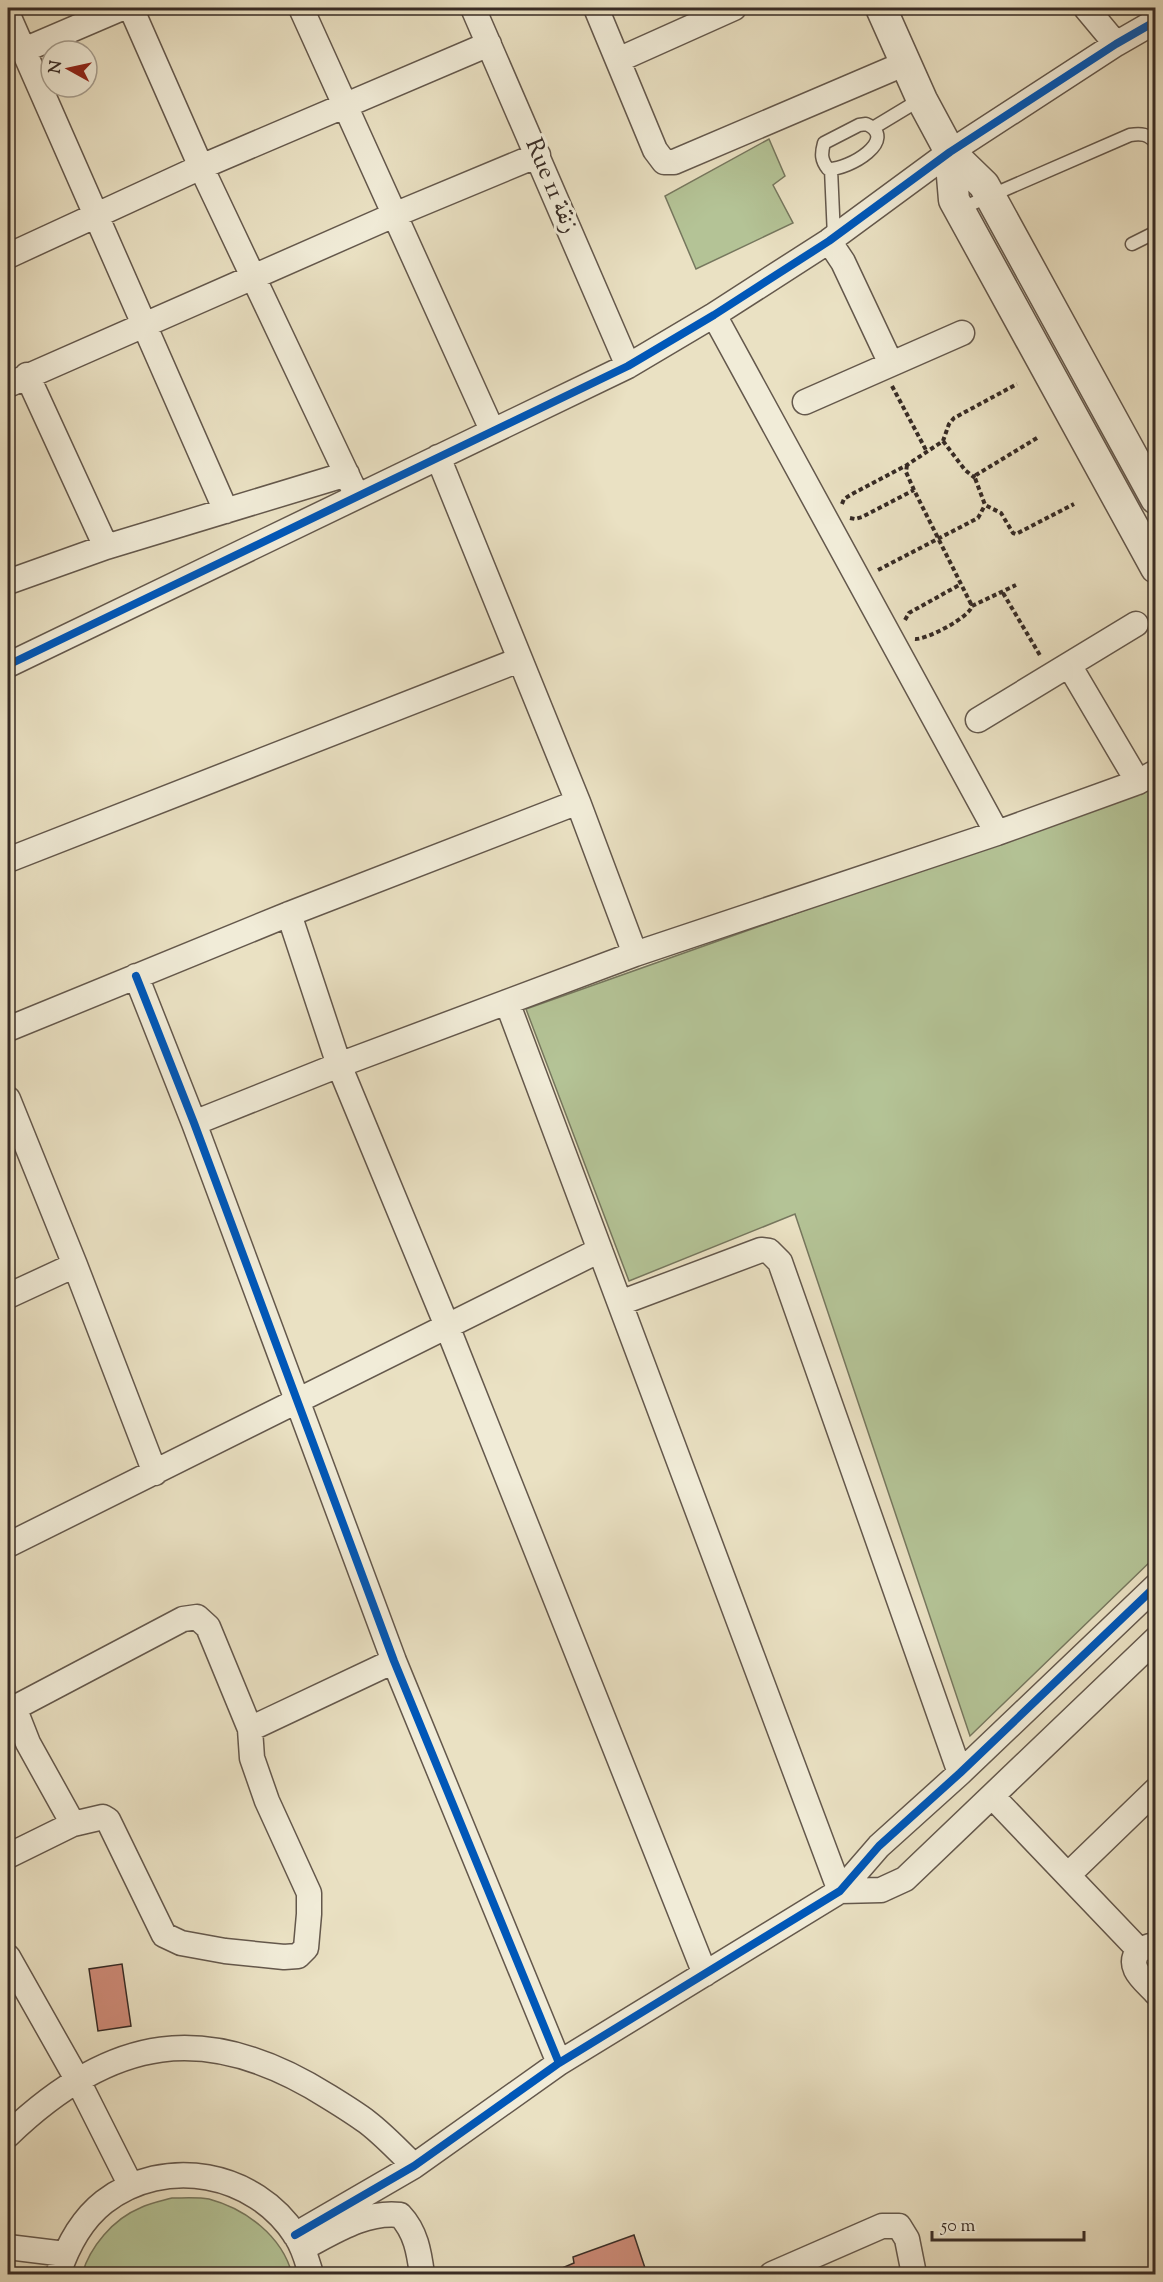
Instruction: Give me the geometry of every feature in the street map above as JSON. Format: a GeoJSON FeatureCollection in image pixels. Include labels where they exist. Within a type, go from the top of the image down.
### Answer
{"type":"FeatureCollection","features":[{"type":"Feature","properties":{"kind":"street"},"geometry":{"type":"LineString","coordinates":[[24,50],[122,8]]}},
{"type":"Feature","properties":{"kind":"street"},"geometry":{"type":"LineString","coordinates":[[131,8],[201,167],[357,496]]}},
{"type":"Feature","properties":{"kind":"street"},"geometry":{"type":"LineString","coordinates":[[301,8],[492,430]]}},
{"type":"Feature","properties":{"kind":"street","name":"Rue 11 زنقة"},"geometry":{"type":"LineString","coordinates":[[473,8],[628,366]]}},
{"type":"Feature","properties":{"kind":"street"},"geometry":{"type":"LineString","coordinates":[[596,8],[655,150],[663,162],[674,162],[906,63]]}},
{"type":"Feature","properties":{"kind":"street"},"geometry":{"type":"LineString","coordinates":[[618,60],[734,8]]}},
{"type":"Feature","properties":{"kind":"street"},"geometry":{"type":"LineString","coordinates":[[880,8],[950,152],[984,185],[1153,489]]}},
{"type":"Feature","properties":{"kind":"street"},"geometry":{"type":"LineString","coordinates":[[1086,8],[1116,44]]}},
{"type":"Feature","properties":{"kind":"street"},"geometry":{"type":"LineString","coordinates":[[8,665],[628,366],[714,315],[831,240],[950,152],[1155,21]]}},
{"type":"Feature","properties":{"kind":"street"},"geometry":{"type":"LineString","coordinates":[[9,25],[24,50],[226,511]]}},
{"type":"Feature","properties":{"kind":"street"},"geometry":{"type":"LineString","coordinates":[[8,256],[201,167],[489,44]]}},
{"type":"Feature","properties":{"kind":"street"},"geometry":{"type":"LineString","coordinates":[[950,152],[954,200],[1155,568]]}},
{"type":"Feature","properties":{"kind":"street"},"geometry":{"type":"LineString","coordinates":[[106,547],[17,380],[394,215],[538,155]]}},
{"type":"Feature","properties":{"kind":"street"},"geometry":{"type":"LineString","coordinates":[[831,240],[843,262],[887,366]]}},
{"type":"Feature","properties":{"kind":"street"},"geometry":{"type":"LineString","coordinates":[[714,315],[858,581],[898,633],[997,833]]}},
{"type":"Feature","properties":{"kind":"street"},"geometry":{"type":"LineString","coordinates":[[805,402],[962,333]]}},
{"type":"Feature","properties":{"kind":"street"},"geometry":{"type":"LineString","coordinates":[[438,458],[578,802],[635,954]]}},
{"type":"Feature","properties":{"kind":"street"},"geometry":{"type":"LineString","coordinates":[[8,582],[106,547],[347,474]]}},
{"type":"Feature","properties":{"kind":"street"},"geometry":{"type":"LineString","coordinates":[[978,720],[1136,624]]}},
{"type":"Feature","properties":{"kind":"street"},"geometry":{"type":"LineString","coordinates":[[8,860],[519,660]]}},
{"type":"Feature","properties":{"kind":"street"},"geometry":{"type":"LineString","coordinates":[[194,1123],[339,1065],[635,954],[997,833],[1147,777],[1061,670]]}},
{"type":"Feature","properties":{"kind":"street"},"geometry":{"type":"LineString","coordinates":[[8,1029],[289,914],[578,802]]}},
{"type":"Feature","properties":{"kind":"street"},"geometry":{"type":"LineString","coordinates":[[289,914],[339,1065],[447,1326],[705,1974]]}},
{"type":"Feature","properties":{"kind":"street"},"geometry":{"type":"LineString","coordinates":[[136,976],[194,1123],[394,1661],[559,2063]]}},
{"type":"Feature","properties":{"kind":"street"},"geometry":{"type":"LineString","coordinates":[[507,1002],[840,1891]]}},
{"type":"Feature","properties":{"kind":"street"},"geometry":{"type":"LineString","coordinates":[[8,1099],[16,1144],[75,1265],[155,1473]]}},
{"type":"Feature","properties":{"kind":"street"},"geometry":{"type":"LineString","coordinates":[[8,1545],[600,1250]]}},
{"type":"Feature","properties":{"kind":"street"},"geometry":{"type":"LineString","coordinates":[[620,1303],[761,1250],[769,1251],[780,1262],[960,1773]]}},
{"type":"Feature","properties":{"kind":"street"},"geometry":{"type":"LineString","coordinates":[[8,1296],[75,1265]]}},
{"type":"Feature","properties":{"kind":"street"},"geometry":{"type":"LineString","coordinates":[[299,2241],[414,2166],[559,2063],[840,1891],[879,1846],[960,1773],[1155,1586]]}},
{"type":"Feature","properties":{"kind":"street"},"geometry":{"type":"LineString","coordinates":[[8,1856],[73,1824],[103,1817],[108,1820],[164,1935],[181,1943],[225,1951],[285,1957],[298,1956],[306,1948],[309,1893],[267,1801],[252,1758],[250,1729],[208,1627],[197,1617],[183,1619],[20,1705],[15,1710],[28,1743],[73,1824]]}},
{"type":"Feature","properties":{"kind":"street"},"geometry":{"type":"LineString","coordinates":[[840,1891],[881,1890],[905,1879],[1155,1639]]}},
{"type":"Feature","properties":{"kind":"street"},"geometry":{"type":"LineString","coordinates":[[250,1729],[394,1661]]}},
{"type":"Feature","properties":{"kind":"street"},"geometry":{"type":"LineString","coordinates":[[1068,1875],[1155,1790]]}},
{"type":"Feature","properties":{"kind":"street"},"geometry":{"type":"LineString","coordinates":[[992,1796],[1068,1875],[1150,1946],[1133,1959],[1135,1971],[1155,1993]]}},
{"type":"Feature","properties":{"kind":"street"},"geometry":{"type":"LineString","coordinates":[[8,1957],[77,2079],[131,2186]]}},
{"type":"Feature","properties":{"kind":"street"},"geometry":{"type":"LineString","coordinates":[[8,2135],[49,2098],[77,2079],[135,2054],[172,2048],[208,2048],[255,2059],[297,2077],[367,2122],[414,2166]]}},
{"type":"Feature","properties":{"kind":"street"},"geometry":{"type":"LineString","coordinates":[[8,2247],[62,2264],[81,2226],[104,2203],[131,2186],[167,2175],[204,2175],[240,2186],[271,2206],[299,2241],[311,2274]]}},
{"type":"Feature","properties":{"kind":"street"},"geometry":{"type":"LineString","coordinates":[[299,2241],[383,2213],[400,2215],[410,2225],[418,2247],[422,2274]]}},
{"type":"Feature","properties":{"kind":"street"},"geometry":{"type":"LineString","coordinates":[[772,2274],[882,2226],[899,2226],[907,2239],[914,2274]]}},
{"type":"Feature","properties":{"kind":"lane"},"geometry":{"type":"LineString","coordinates":[[873,128],[922,98]]}},
{"type":"Feature","properties":{"kind":"lane"},"geometry":{"type":"LineString","coordinates":[[866,124],[873,128],[876,133],[876,142],[868,153],[840,169],[831,169],[828,169],[822,162],[821,153],[824,143],[859,125],[866,124]]}},
{"type":"Feature","properties":{"kind":"lane"},"geometry":{"type":"LineString","coordinates":[[959,210],[1130,135],[1141,133],[1151,137],[1155,143]]}},
{"type":"Feature","properties":{"kind":"lane"},"geometry":{"type":"LineString","coordinates":[[831,169],[831,240]]}},
{"type":"Feature","properties":{"kind":"lane"},"geometry":{"type":"LineString","coordinates":[[1132,244],[1155,232]]}},
{"type":"Feature","properties":{"kind":"path"},"geometry":{"type":"LineString","coordinates":[[887,366],[927,452]]}},
{"type":"Feature","properties":{"kind":"path"},"geometry":{"type":"LineString","coordinates":[[914,490],[855,519],[849,518],[842,506],[844,500],[852,494],[907,465],[943,441],[949,424],[954,418],[1017,384]]}},
{"type":"Feature","properties":{"kind":"path"},"geometry":{"type":"LineString","coordinates":[[975,478],[978,473],[1037,438]]}},
{"type":"Feature","properties":{"kind":"path"},"geometry":{"type":"LineString","coordinates":[[943,441],[965,470],[975,478],[986,505],[1001,513],[1013,533],[1016,534],[1074,504]]}},
{"type":"Feature","properties":{"kind":"path"},"geometry":{"type":"LineString","coordinates":[[907,465],[906,472],[914,490],[972,606]]}},
{"type":"Feature","properties":{"kind":"path"},"geometry":{"type":"LineString","coordinates":[[858,581],[978,518],[986,505]]}},
{"type":"Feature","properties":{"kind":"path"},"geometry":{"type":"LineString","coordinates":[[961,584],[909,613],[898,633],[920,639],[968,615],[972,606],[1016,585]]}},
{"type":"Feature","properties":{"kind":"path"},"geometry":{"type":"LineString","coordinates":[[1003,593],[1061,670]]}},
{"type":"Feature","properties":{"kind":"green space"},"geometry":{"type":"Polygon","coordinates":[[[769,139],[785,176],[773,185],[793,223],[696,269],[665,196],[769,139]]]}},
{"type":"Feature","properties":{"kind":"green space"},"geometry":{"type":"Polygon","coordinates":[[[1155,786],[1155,1557],[970,1736],[795,1214],[629,1281],[526,1009],[1155,786]]]}},
{"type":"Feature","properties":{"kind":"green space"},"geometry":{"type":"Polygon","coordinates":[[[172,2198],[209,2199],[249,2217],[271,2236],[287,2260],[292,2274],[82,2274],[97,2244],[121,2219],[144,2206],[172,2198]]]}},
{"type":"Feature","properties":{"kind":"building"},"geometry":{"type":"Polygon","coordinates":[[[122,1964],[131,2026],[98,2031],[89,1969],[122,1964]]]}},
{"type":"Feature","properties":{"kind":"building"},"geometry":{"type":"Polygon","coordinates":[[[634,2235],[647,2274],[548,2274],[574,2263],[573,2257],[634,2235]]]}},
{"type":"Feature","properties":{"kind":"cycle path"},"geometry":{"type":"LineString","coordinates":[[8,665],[628,366],[714,315],[829,241],[950,152],[1116,44],[1156,21]]}},
{"type":"Feature","properties":{"kind":"cycle path"},"geometry":{"type":"LineString","coordinates":[[136,976],[194,1123],[394,1661],[559,2063]]}},
{"type":"Feature","properties":{"kind":"cycle path"},"geometry":{"type":"LineString","coordinates":[[295,2235],[414,2166],[559,2063],[840,1891],[879,1846],[960,1773],[1156,1586]]}}]}
